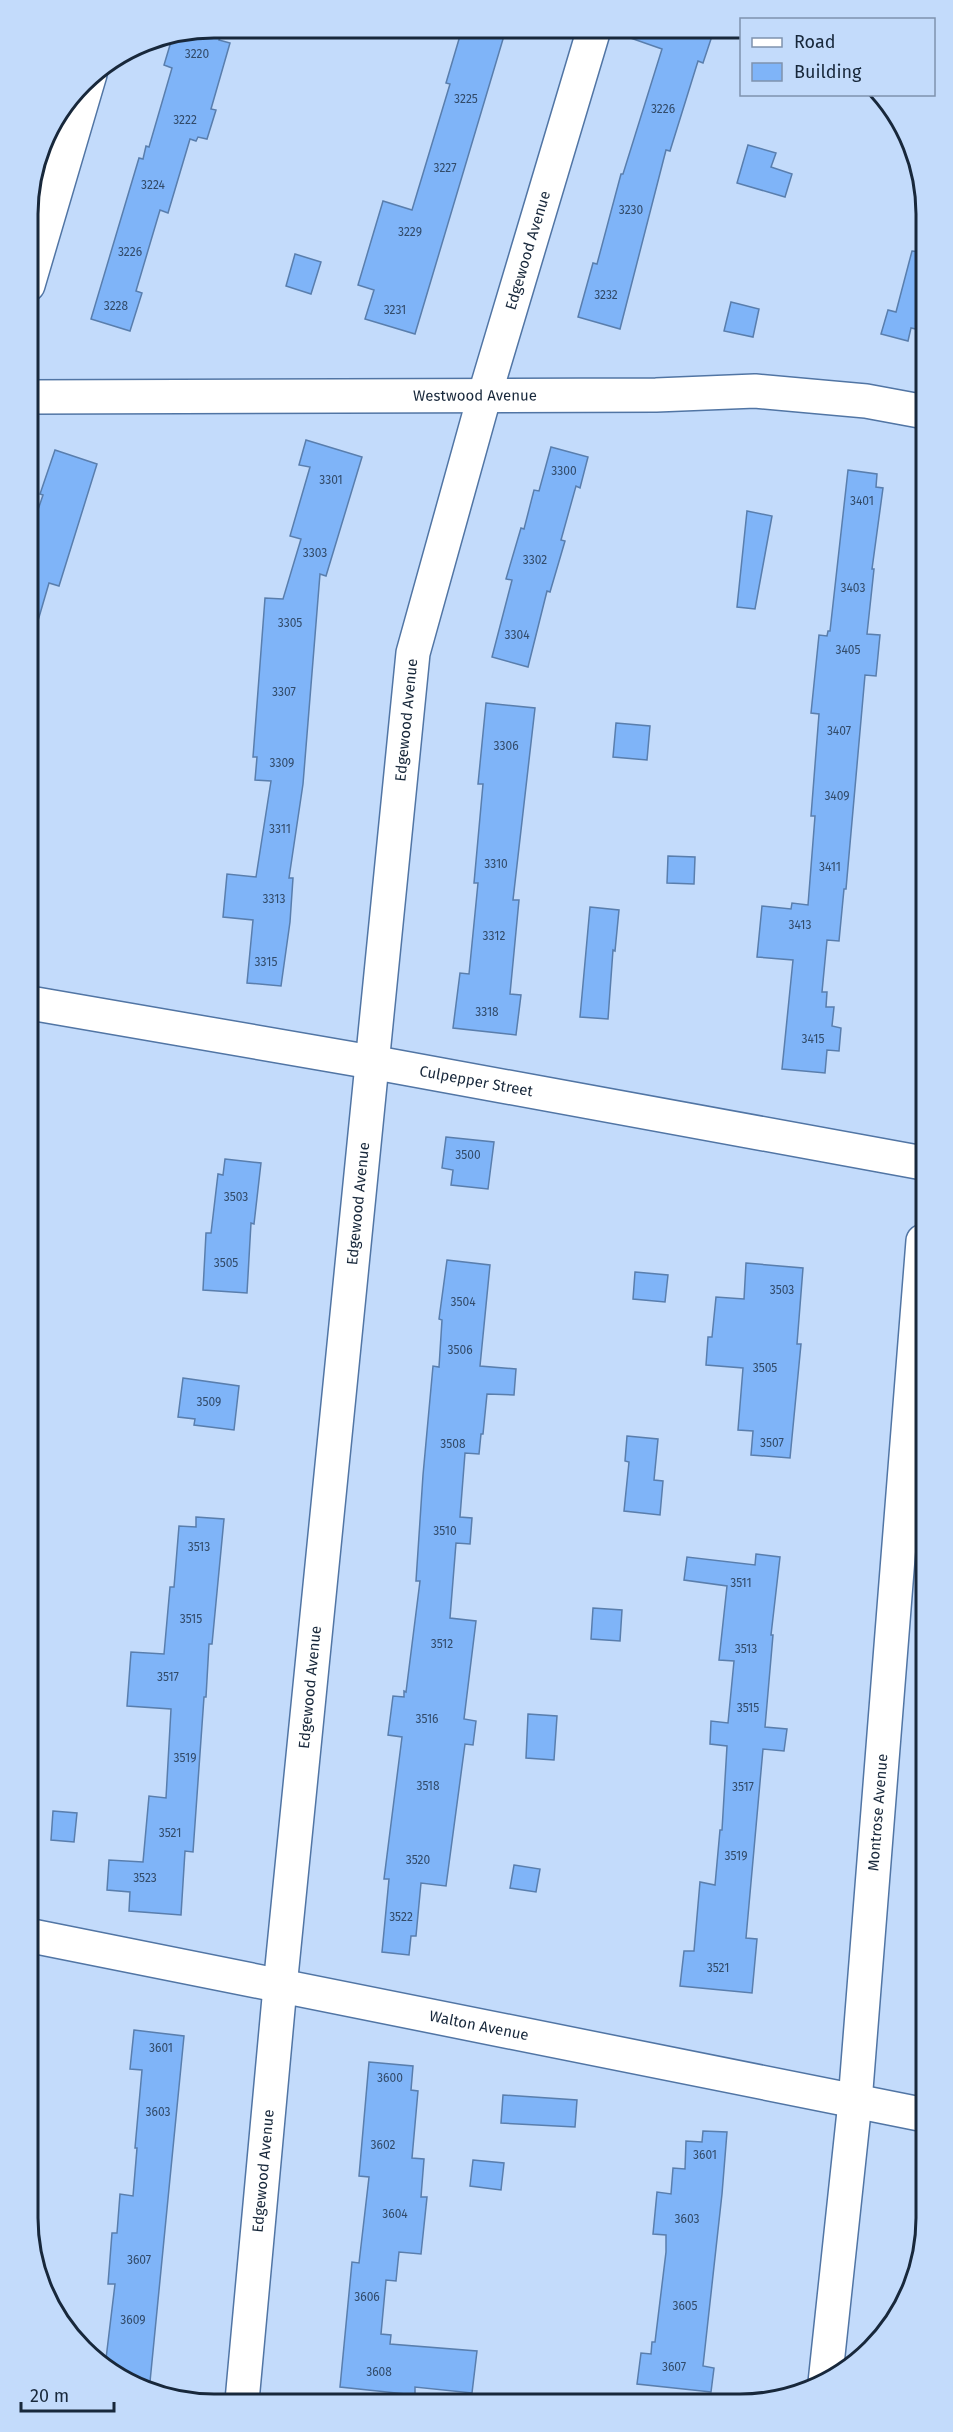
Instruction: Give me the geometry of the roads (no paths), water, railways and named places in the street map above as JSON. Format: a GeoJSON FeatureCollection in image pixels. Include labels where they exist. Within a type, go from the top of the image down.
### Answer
{"type":"FeatureCollection","features":[{"type":"Feature","properties":{"kind":"street","name":"Edgewood Avenue"},"geometry":{"type":"LineString","coordinates":[[243,2394],[280,1987],[413,653],[485,394],[591,38]]}},
{"type":"Feature","properties":{"kind":"street"},"geometry":{"type":"LineString","coordinates":[[38,251],[84,95]]}},
{"type":"Feature","properties":{"kind":"street","name":"Westwood Avenue"},"geometry":{"type":"LineString","coordinates":[[38,397],[656,395],[755,391],[866,401],[916,410]]}},
{"type":"Feature","properties":{"kind":"street","name":"Culpepper Street"},"geometry":{"type":"LineString","coordinates":[[38,1004],[916,1161]]}},
{"type":"Feature","properties":{"kind":"street","name":"Montrose Avenue"},"geometry":{"type":"LineString","coordinates":[[826,2372],[855,2102],[915,1337]]}},
{"type":"Feature","properties":{"kind":"street","name":"Walton Avenue"},"geometry":{"type":"LineString","coordinates":[[37,1937],[915,2113]]}}]}
